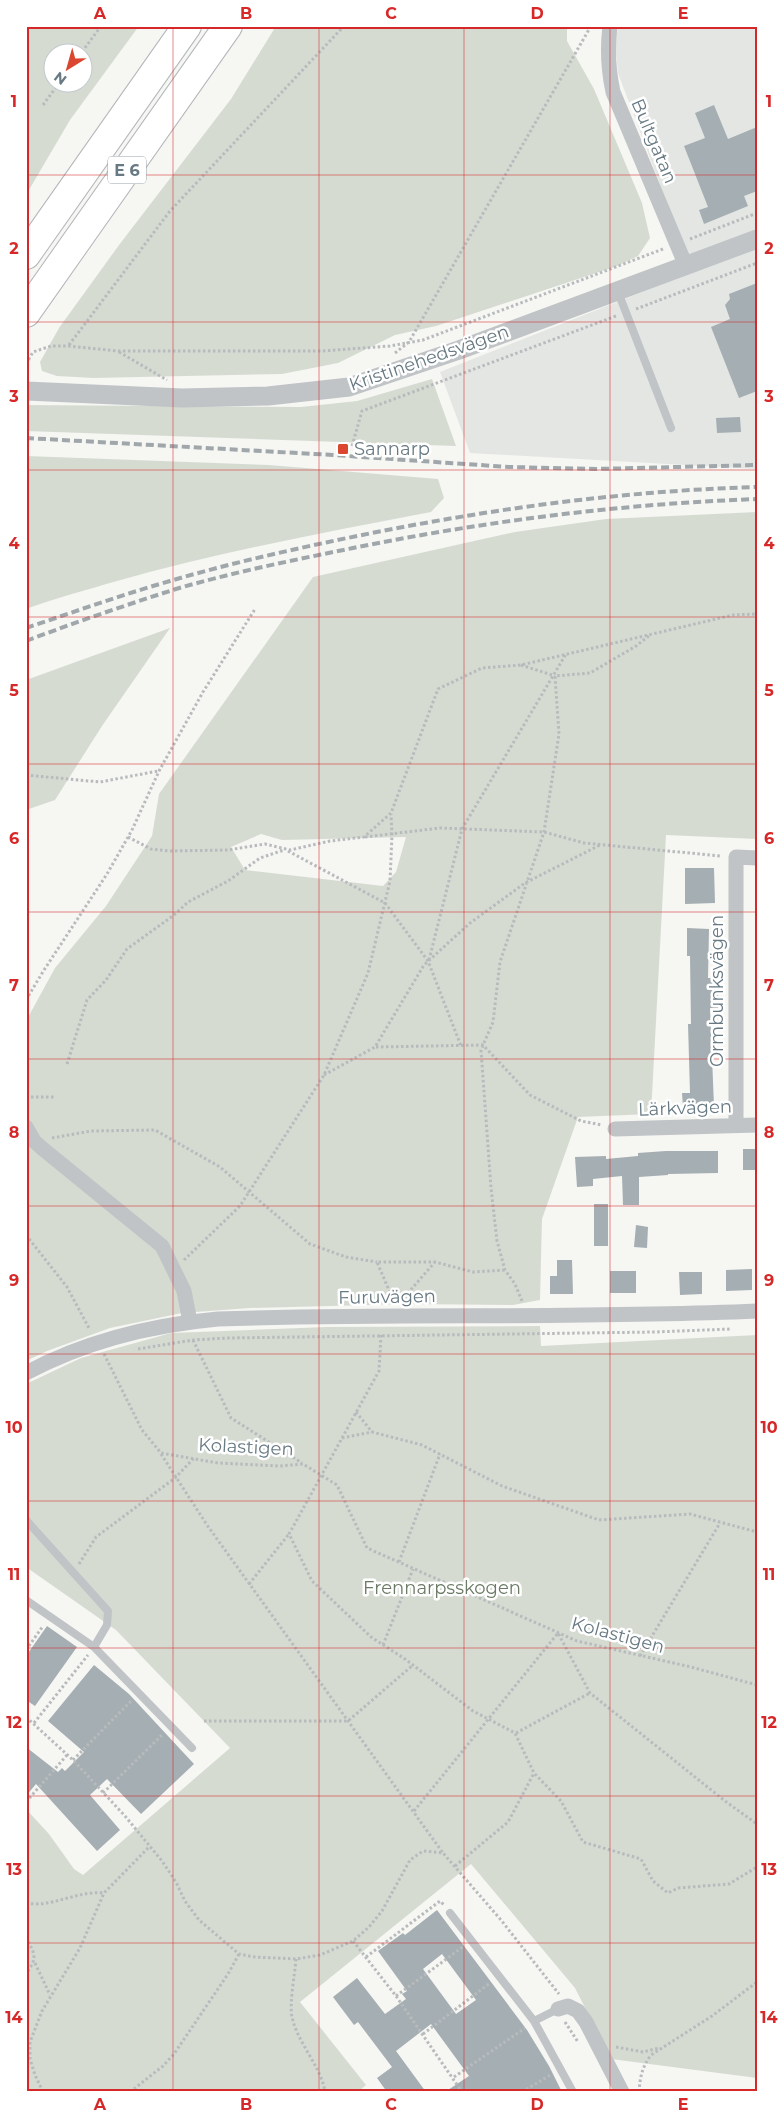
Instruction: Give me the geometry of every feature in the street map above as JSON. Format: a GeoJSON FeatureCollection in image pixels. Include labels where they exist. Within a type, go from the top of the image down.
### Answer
{"type":"FeatureCollection","features":[{"type":"Feature","properties":{"kind":"highway","name":"E 6"},"geometry":{"type":"LineString","coordinates":[[26,255],[187,26]]}},
{"type":"Feature","properties":{"kind":"highway","name":"E 6"},"geometry":{"type":"LineString","coordinates":[[26,313],[228,26]]}},
{"type":"Feature","properties":{"kind":"street","name":"Bultgatan"},"geometry":{"type":"LineString","coordinates":[[610,26],[607,51],[608,70],[613,92],[686,266]]}},
{"type":"Feature","properties":{"kind":"street","name":"Kristinehedsvägen"},"geometry":{"type":"LineString","coordinates":[[26,391],[182,398],[268,396],[349,387],[459,350],[757,239]]}},
{"type":"Feature","properties":{"kind":"street"},"geometry":{"type":"LineString","coordinates":[[736,857],[757,858]]}},
{"type":"Feature","properties":{"kind":"street","name":"Ormbunksvägen"},"geometry":{"type":"LineString","coordinates":[[736,857],[736,1125]]}},
{"type":"Feature","properties":{"kind":"street","name":"Lärkvägen"},"geometry":{"type":"LineString","coordinates":[[615,1129],[757,1125]]}},
{"type":"Feature","properties":{"kind":"street"},"geometry":{"type":"LineString","coordinates":[[26,1127],[34,1141],[162,1246],[184,1291],[190,1322]]}},
{"type":"Feature","properties":{"kind":"street","name":"Furuvägen"},"geometry":{"type":"LineString","coordinates":[[26,1373],[48,1361],[119,1335],[190,1322],[246,1318],[511,1314],[666,1315],[757,1311]]}},
{"type":"Feature","properties":{"kind":"street"},"geometry":{"type":"LineString","coordinates":[[563,2008],[578,2011],[586,2022],[622,2092]]}},
{"type":"Feature","properties":{"kind":"lane"},"geometry":{"type":"LineString","coordinates":[[618,292],[671,428]]}},
{"type":"Feature","properties":{"kind":"lane"},"geometry":{"type":"LineString","coordinates":[[26,1520],[108,1612],[106,1625],[94,1647]]}},
{"type":"Feature","properties":{"kind":"lane"},"geometry":{"type":"LineString","coordinates":[[26,1600],[94,1647],[192,1748]]}},
{"type":"Feature","properties":{"kind":"lane"},"geometry":{"type":"LineString","coordinates":[[450,1913],[534,2021],[573,2092]]}},
{"type":"Feature","properties":{"kind":"lane"},"geometry":{"type":"LineString","coordinates":[[534,2021],[563,2008]]}},
{"type":"Feature","properties":{"kind":"path"},"geometry":{"type":"LineString","coordinates":[[89,42],[101,26]]}},
{"type":"Feature","properties":{"kind":"path"},"geometry":{"type":"LineString","coordinates":[[69,346],[170,211],[344,26]]}},
{"type":"Feature","properties":{"kind":"path"},"geometry":{"type":"LineString","coordinates":[[409,342],[591,26]]}},
{"type":"Feature","properties":{"kind":"path"},"geometry":{"type":"LineString","coordinates":[[43,105],[53,92]]}},
{"type":"Feature","properties":{"kind":"path"},"geometry":{"type":"LineString","coordinates":[[26,364],[33,352],[51,346],[118,351],[322,351],[390,346],[423,340],[757,213]]}},
{"type":"Feature","properties":{"kind":"path"},"geometry":{"type":"LineString","coordinates":[[352,446],[362,411],[757,263]]}},
{"type":"Feature","properties":{"kind":"path"},"geometry":{"type":"LineString","coordinates":[[118,351],[174,384]]}},
{"type":"Feature","properties":{"kind":"path"},"geometry":{"type":"LineString","coordinates":[[26,1000],[107,874],[128,837],[159,771],[203,692],[255,609]]}},
{"type":"Feature","properties":{"kind":"path"},"geometry":{"type":"LineString","coordinates":[[174,1269],[240,1206],[324,1075],[368,973],[390,881],[391,814],[438,689],[482,668],[521,665],[733,615],[757,614]]}},
{"type":"Feature","properties":{"kind":"path"},"geometry":{"type":"LineString","coordinates":[[521,665],[555,676],[590,673],[636,646],[650,635]]}},
{"type":"Feature","properties":{"kind":"path"},"geometry":{"type":"LineString","coordinates":[[428,961],[462,829],[567,654]]}},
{"type":"Feature","properties":{"kind":"path"},"geometry":{"type":"LineString","coordinates":[[524,1306],[515,1284],[504,1270],[497,1241],[491,1188],[481,1050],[493,1022],[500,962],[525,883],[544,832],[559,734],[555,676]]}},
{"type":"Feature","properties":{"kind":"path"},"geometry":{"type":"LineString","coordinates":[[26,775],[100,782],[159,771]]}},
{"type":"Feature","properties":{"kind":"path"},"geometry":{"type":"LineString","coordinates":[[364,838],[391,814]]}},
{"type":"Feature","properties":{"kind":"path"},"geometry":{"type":"LineString","coordinates":[[67,1064],[87,1000],[106,980],[128,949],[174,915],[188,902],[228,881],[260,858],[280,850],[289,850],[330,841],[440,828],[544,832],[584,843],[736,857]]}},
{"type":"Feature","properties":{"kind":"path"},"geometry":{"type":"LineString","coordinates":[[128,837],[151,849],[168,851],[228,850],[265,844],[289,850],[385,903],[428,961],[461,1046]]}},
{"type":"Feature","properties":{"kind":"path"},"geometry":{"type":"LineString","coordinates":[[324,1075],[375,1046],[424,965],[470,923],[525,883],[601,844]]}},
{"type":"Feature","properties":{"kind":"path"},"geometry":{"type":"LineString","coordinates":[[375,1046],[483,1045],[530,1095],[581,1121],[615,1129]]}},
{"type":"Feature","properties":{"kind":"path"},"geometry":{"type":"LineString","coordinates":[[26,1097],[56,1097]]}},
{"type":"Feature","properties":{"kind":"path"},"geometry":{"type":"LineString","coordinates":[[34,1141],[91,1131],[155,1130],[220,1167],[310,1244],[346,1257],[378,1262],[435,1262],[473,1272],[504,1270]]}},
{"type":"Feature","properties":{"kind":"path"},"geometry":{"type":"LineString","coordinates":[[26,1235],[66,1287],[106,1357],[142,1430],[161,1453],[206,1525],[443,1853],[526,1950],[563,2008]]}},
{"type":"Feature","properties":{"kind":"path"},"geometry":{"type":"LineString","coordinates":[[378,1262],[396,1306],[435,1262]]}},
{"type":"Feature","properties":{"kind":"path"},"geometry":{"type":"LineString","coordinates":[[190,1322],[192,1340],[232,1418],[303,1464]]}},
{"type":"Feature","properties":{"kind":"path"},"geometry":{"type":"LineString","coordinates":[[129,1350],[192,1340],[381,1335],[654,1332],[737,1328]]}},
{"type":"Feature","properties":{"kind":"path"},"geometry":{"type":"LineString","coordinates":[[249,1584],[289,1534],[379,1371],[381,1335]]}},
{"type":"Feature","properties":{"kind":"path"},"geometry":{"type":"LineString","coordinates":[[96,1360],[112,1354]]}},
{"type":"Feature","properties":{"kind":"path"},"geometry":{"type":"LineString","coordinates":[[356,1412],[372,1432]]}},
{"type":"Feature","properties":{"kind":"path"},"geometry":{"type":"LineString","coordinates":[[342,1438],[372,1432],[422,1445],[502,1486],[599,1520],[690,1514],[757,1532]]}},
{"type":"Feature","properties":{"kind":"path","name":"Kolastigen"},"geometry":{"type":"LineString","coordinates":[[161,1453],[218,1463],[280,1466],[303,1464],[337,1486],[367,1548],[577,1641],[757,1685]]}},
{"type":"Feature","properties":{"kind":"path"},"geometry":{"type":"LineString","coordinates":[[399,1562],[440,1454]]}},
{"type":"Feature","properties":{"kind":"path"},"geometry":{"type":"LineString","coordinates":[[74,1573],[96,1536],[176,1478],[194,1458]]}},
{"type":"Feature","properties":{"kind":"path"},"geometry":{"type":"LineString","coordinates":[[640,1656],[720,1523]]}},
{"type":"Feature","properties":{"kind":"path"},"geometry":{"type":"LineString","coordinates":[[289,1534],[312,1582],[371,1637],[413,1665],[473,1711],[516,1734],[534,1773],[561,1801],[583,1842],[641,1859],[653,1880],[668,1893],[678,1888],[729,1884],[757,1867]]}},
{"type":"Feature","properties":{"kind":"path"},"geometry":{"type":"LineString","coordinates":[[383,1645],[413,1568]]}},
{"type":"Feature","properties":{"kind":"path"},"geometry":{"type":"LineString","coordinates":[[26,1650],[50,1617]]}},
{"type":"Feature","properties":{"kind":"path"},"geometry":{"type":"LineString","coordinates":[[414,1812],[490,1720],[558,1633],[590,1693],[725,1801],[757,1824]]}},
{"type":"Feature","properties":{"kind":"path"},"geometry":{"type":"LineString","coordinates":[[34,1723],[94,1647]]}},
{"type":"Feature","properties":{"kind":"path"},"geometry":{"type":"LineString","coordinates":[[204,1721],[348,1721],[413,1665]]}},
{"type":"Feature","properties":{"kind":"path"},"geometry":{"type":"LineString","coordinates":[[73,1760],[139,1693]]}},
{"type":"Feature","properties":{"kind":"path"},"geometry":{"type":"LineString","coordinates":[[516,1734],[590,1693]]}},
{"type":"Feature","properties":{"kind":"path"},"geometry":{"type":"LineString","coordinates":[[26,1717],[73,1760],[125,1816],[176,1882],[185,1901],[199,1920],[239,1954],[255,1957],[296,1959],[320,1955],[353,1941],[369,1927],[382,1911],[410,1860],[424,1851],[443,1853]]}},
{"type":"Feature","properties":{"kind":"path"},"geometry":{"type":"LineString","coordinates":[[103,1793],[171,1726]]}},
{"type":"Feature","properties":{"kind":"path"},"geometry":{"type":"LineString","coordinates":[[26,1802],[67,1755]]}},
{"type":"Feature","properties":{"kind":"path"},"geometry":{"type":"LineString","coordinates":[[455,1866],[508,1822],[534,1773]]}},
{"type":"Feature","properties":{"kind":"path"},"geometry":{"type":"LineString","coordinates":[[43,2092],[30,2059],[30,2042],[42,2010],[80,1948],[104,1893],[150,1846]]}},
{"type":"Feature","properties":{"kind":"path"},"geometry":{"type":"LineString","coordinates":[[26,1903],[36,1905],[78,1897],[91,1891],[104,1893]]}},
{"type":"Feature","properties":{"kind":"path"},"geometry":{"type":"LineString","coordinates":[[366,1957],[440,1901]]}},
{"type":"Feature","properties":{"kind":"path"},"geometry":{"type":"LineString","coordinates":[[26,1937],[34,1953],[34,1961],[50,1996]]}},
{"type":"Feature","properties":{"kind":"path"},"geometry":{"type":"LineString","coordinates":[[396,1996],[471,1940]]}},
{"type":"Feature","properties":{"kind":"path"},"geometry":{"type":"LineString","coordinates":[[353,1941],[396,1996],[454,2077],[462,2092]]}},
{"type":"Feature","properties":{"kind":"path"},"geometry":{"type":"LineString","coordinates":[[130,2092],[163,2066],[174,2054],[228,1974],[239,1954]]}},
{"type":"Feature","properties":{"kind":"path"},"geometry":{"type":"LineString","coordinates":[[296,1959],[291,2015],[306,2052],[319,2074],[324,2092]]}},
{"type":"Feature","properties":{"kind":"path"},"geometry":{"type":"LineString","coordinates":[[26,1974],[34,1961]]}},
{"type":"Feature","properties":{"kind":"path"},"geometry":{"type":"LineString","coordinates":[[423,2034],[499,1976]]}},
{"type":"Feature","properties":{"kind":"path"},"geometry":{"type":"LineString","coordinates":[[639,2092],[640,2074],[644,2064],[660,2048],[712,2016],[757,1982]]}},
{"type":"Feature","properties":{"kind":"path"},"geometry":{"type":"LineString","coordinates":[[454,2077],[534,2021]]}},
{"type":"Feature","properties":{"kind":"path"},"geometry":{"type":"LineString","coordinates":[[600,2049],[608,2045],[638,2051],[660,2048]]}},
{"type":"Feature","properties":{"kind":"path"},"geometry":{"type":"LineString","coordinates":[[522,2092],[561,2070]]}},
{"type":"Feature","properties":{"kind":"shaded area"},"geometry":{"type":"Polygon","coordinates":[[[619,26],[757,26],[757,469],[470,453],[440,372],[693,272],[618,73],[615,40],[619,26]]]}},
{"type":"Feature","properties":{"kind":"green space"},"geometry":{"type":"Polygon","coordinates":[[[26,26],[139,26],[92,90],[92,42],[42,42],[42,92],[91,92],[70,120],[26,195],[26,26]]]}},
{"type":"Feature","properties":{"kind":"green space"},"geometry":{"type":"Polygon","coordinates":[[[276,26],[567,26],[567,41],[594,89],[642,203],[650,238],[638,256],[617,266],[436,326],[395,335],[338,363],[282,374],[93,378],[57,376],[42,371],[40,362],[59,328],[119,245],[231,99],[276,26]]]}},
{"type":"Feature","properties":{"kind":"green space"},"geometry":{"type":"Polygon","coordinates":[[[432,379],[456,446],[26,431],[26,405],[301,407],[357,401],[432,379]]]}},
{"type":"Feature","properties":{"kind":"green space"},"geometry":{"type":"Polygon","coordinates":[[[26,456],[269,465],[438,479],[444,498],[431,512],[195,561],[117,581],[26,609],[26,456]]]}},
{"type":"Feature","properties":{"kind":"green space"},"geometry":{"type":"Polygon","coordinates":[[[757,512],[757,839],[666,835],[651,1114],[578,1117],[542,1219],[540,1300],[513,1305],[406,1304],[250,1308],[182,1313],[110,1328],[47,1351],[26,1361],[26,1021],[55,968],[106,906],[152,836],[159,794],[313,577],[515,532],[606,519],[757,512]],[[261,834],[231,847],[245,870],[383,886],[396,872],[406,837],[282,840],[261,834]]]}},
{"type":"Feature","properties":{"kind":"green space"},"geometry":{"type":"Polygon","coordinates":[[[170,628],[102,726],[55,800],[26,810],[26,680],[170,628]]]}},
{"type":"Feature","properties":{"kind":"green space","name":"Frennarpsskogen"},"geometry":{"type":"Polygon","coordinates":[[[540,1326],[541,1346],[757,1335],[757,2078],[611,2059],[575,1988],[471,1864],[300,2002],[366,2085],[358,2092],[26,2092],[26,1809],[49,1834],[74,1869],[83,1875],[230,1748],[116,1630],[26,1567],[26,1384],[81,1358],[171,1333],[327,1327],[540,1326]]]}},
{"type":"Feature","properties":{"kind":"building"},"geometry":{"type":"Polygon","coordinates":[[[714,105],[728,139],[757,127],[757,191],[744,196],[748,206],[704,224],[699,210],[708,207],[684,146],[705,138],[695,113],[714,105]]]}},
{"type":"Feature","properties":{"kind":"building"},"geometry":{"type":"Polygon","coordinates":[[[757,283],[757,391],[739,398],[711,327],[730,319],[725,305],[730,299],[729,294],[757,283]]]}},
{"type":"Feature","properties":{"kind":"building"},"geometry":{"type":"Polygon","coordinates":[[[740,417],[741,432],[717,433],[716,418],[740,417]]]}},
{"type":"Feature","properties":{"kind":"building"},"geometry":{"type":"Polygon","coordinates":[[[685,868],[714,868],[715,903],[685,904],[685,868]]]}},
{"type":"Feature","properties":{"kind":"building"},"geometry":{"type":"Polygon","coordinates":[[[687,928],[709,929],[708,978],[717,978],[718,1008],[710,1008],[714,1106],[683,1107],[682,1093],[690,1093],[688,1024],[691,1024],[690,956],[687,956],[687,928]]]}},
{"type":"Feature","properties":{"kind":"building"},"geometry":{"type":"Polygon","coordinates":[[[743,1149],[757,1149],[757,1170],[743,1170],[743,1149]]]}},
{"type":"Feature","properties":{"kind":"building"},"geometry":{"type":"Polygon","coordinates":[[[718,1151],[718,1173],[668,1174],[639,1177],[639,1205],[623,1205],[622,1176],[593,1179],[593,1186],[577,1187],[575,1157],[606,1156],[606,1159],[638,1156],[638,1153],[718,1151]]]}},
{"type":"Feature","properties":{"kind":"building"},"geometry":{"type":"Polygon","coordinates":[[[594,1204],[608,1204],[608,1246],[594,1246],[594,1204]]]}},
{"type":"Feature","properties":{"kind":"building"},"geometry":{"type":"Polygon","coordinates":[[[636,1225],[648,1227],[647,1248],[634,1247],[636,1225]]]}},
{"type":"Feature","properties":{"kind":"building"},"geometry":{"type":"Polygon","coordinates":[[[557,1260],[572,1260],[573,1294],[550,1294],[550,1276],[557,1276],[557,1260]]]}},
{"type":"Feature","properties":{"kind":"building"},"geometry":{"type":"Polygon","coordinates":[[[752,1269],[752,1290],[726,1291],[726,1270],[752,1269]]]}},
{"type":"Feature","properties":{"kind":"building"},"geometry":{"type":"Polygon","coordinates":[[[610,1271],[636,1271],[636,1293],[610,1293],[610,1271]]]}},
{"type":"Feature","properties":{"kind":"building"},"geometry":{"type":"Polygon","coordinates":[[[679,1272],[702,1272],[702,1294],[680,1295],[679,1272]]]}},
{"type":"Feature","properties":{"kind":"building"},"geometry":{"type":"Polygon","coordinates":[[[47,1626],[77,1647],[35,1706],[26,1700],[26,1656],[47,1626]]]}},
{"type":"Feature","properties":{"kind":"building"},"geometry":{"type":"Polygon","coordinates":[[[94,1665],[129,1694],[194,1764],[141,1814],[107,1779],[90,1795],[120,1830],[97,1851],[36,1784],[26,1796],[26,1747],[58,1772],[62,1768],[65,1771],[84,1752],[48,1721],[94,1665]]]}},
{"type":"Feature","properties":{"kind":"building"},"geometry":{"type":"Polygon","coordinates":[[[437,1910],[527,2030],[562,2092],[445,2092],[469,2076],[431,2024],[396,2051],[426,2092],[387,2092],[377,2078],[392,2067],[358,2022],[354,2025],[333,1997],[357,1978],[385,2014],[406,1999],[402,1994],[407,1991],[378,1951],[403,1933],[405,1935],[437,1910]],[[442,1954],[423,1969],[456,2014],[476,2000],[442,1954]]]}},
{"type":"Feature","properties":{"kind":"railway"},"geometry":{"type":"LineString","coordinates":[[26,438],[509,467],[596,469],[757,465]]}},
{"type":"Feature","properties":{"kind":"railway"},"geometry":{"type":"LineString","coordinates":[[26,628],[134,592],[216,568],[407,526],[605,497],[757,487]]}},
{"type":"Feature","properties":{"kind":"railway"},"geometry":{"type":"LineString","coordinates":[[26,641],[176,589],[286,562],[403,538],[554,515],[655,505],[757,499]]}},
{"type":"Feature","properties":{"kind":"place","name":"Sannarp"},"geometry":{"type":"Point","coordinates":[343,449]}}]}
